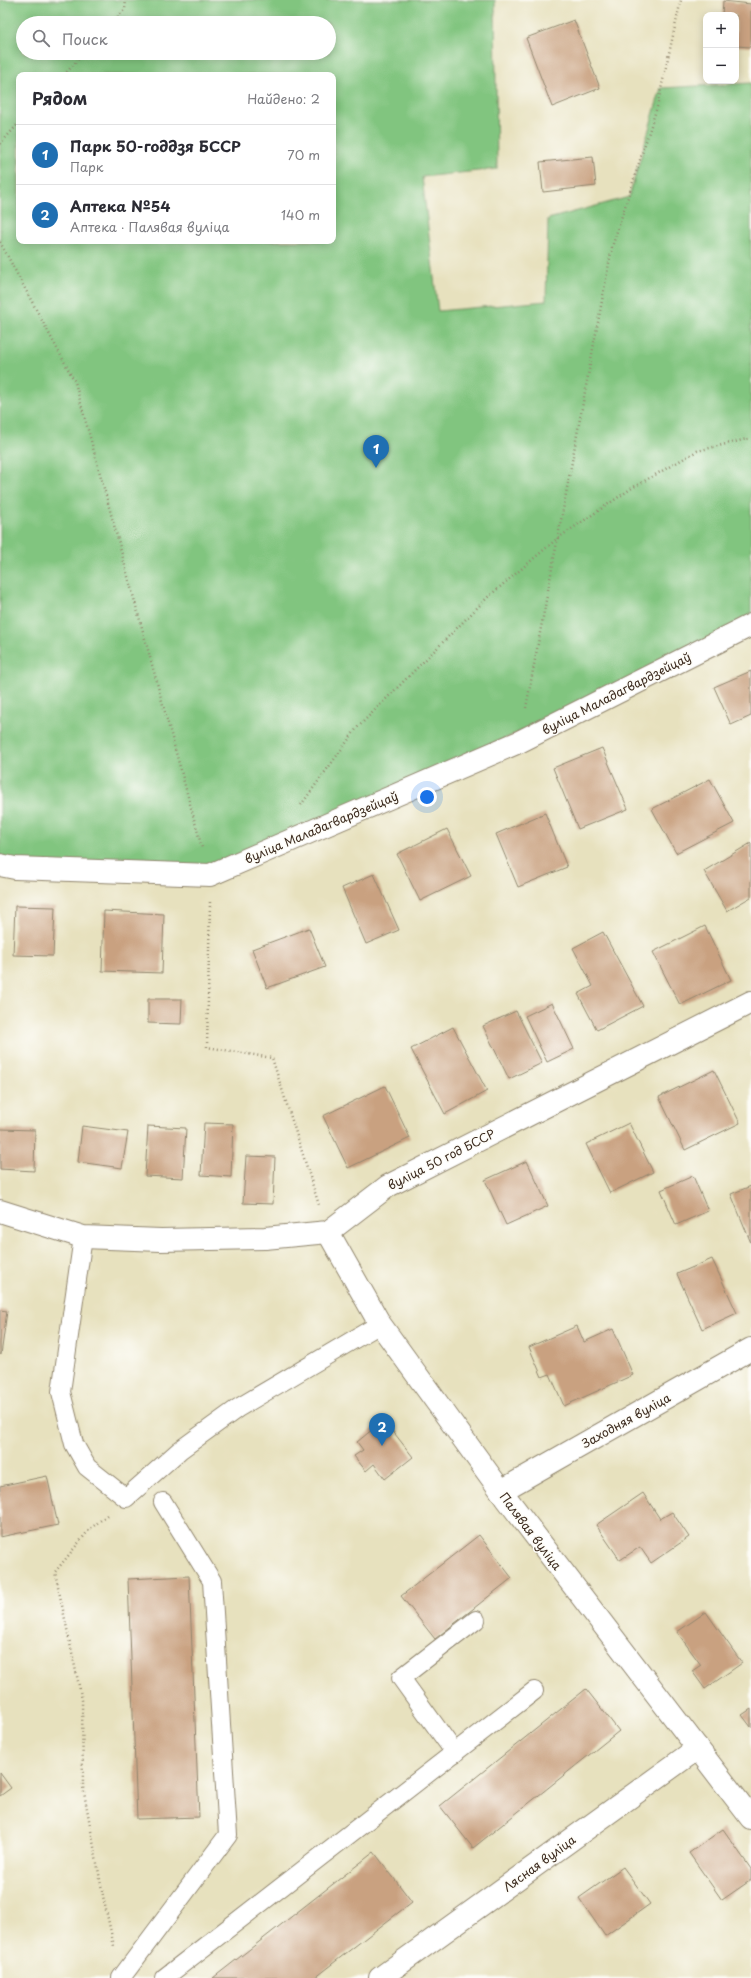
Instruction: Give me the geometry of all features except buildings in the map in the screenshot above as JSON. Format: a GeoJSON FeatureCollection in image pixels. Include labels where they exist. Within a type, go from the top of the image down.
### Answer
{"type":"FeatureCollection","features":[{"type":"Feature","properties":{"kind":"street","name":"вуліца Маладагвардзейцаў"},"geometry":{"type":"LineString","coordinates":[[0,865],[15,868],[210,875],[519,742],[751,625]]}},
{"type":"Feature","properties":{"kind":"street","name":"вуліца 50 год БССР"},"geometry":{"type":"LineString","coordinates":[[328,1232],[388,1186],[751,1002]]}},
{"type":"Feature","properties":{"kind":"street"},"geometry":{"type":"LineString","coordinates":[[0,1211],[83,1237],[161,1240],[265,1238],[328,1232]]}},
{"type":"Feature","properties":{"kind":"street","name":"Палявая вуліца"},"geometry":{"type":"LineString","coordinates":[[328,1232],[380,1324],[501,1491],[751,1818]]}},
{"type":"Feature","properties":{"kind":"street","name":"Заходняя вуліца"},"geometry":{"type":"LineString","coordinates":[[501,1491],[751,1349]]}},
{"type":"Feature","properties":{"kind":"street","name":"Лясная вуліца"},"geometry":{"type":"LineString","coordinates":[[380,1978],[698,1748]]}},
{"type":"Feature","properties":{"kind":"lane"},"geometry":{"type":"LineString","coordinates":[[83,1237],[61,1392],[74,1444],[87,1467],[126,1498],[180,1450],[238,1408],[380,1324]]}},
{"type":"Feature","properties":{"kind":"lane"},"geometry":{"type":"LineString","coordinates":[[121,1978],[228,1835],[212,1581],[163,1502]]}},
{"type":"Feature","properties":{"kind":"lane"},"geometry":{"type":"LineString","coordinates":[[455,1753],[401,1678],[476,1620]]}},
{"type":"Feature","properties":{"kind":"lane"},"geometry":{"type":"LineString","coordinates":[[164,1978],[534,1691]]}},
{"type":"Feature","properties":{"kind":"path"},"geometry":{"type":"LineString","coordinates":[[118,16],[125,9],[126,0]]}},
{"type":"Feature","properties":{"kind":"path"},"geometry":{"type":"LineString","coordinates":[[519,742],[612,247],[657,107],[681,0]]}},
{"type":"Feature","properties":{"kind":"path"},"geometry":{"type":"LineString","coordinates":[[67,72],[78,60]]}},
{"type":"Feature","properties":{"kind":"path"},"geometry":{"type":"LineString","coordinates":[[0,144],[16,126]]}},
{"type":"Feature","properties":{"kind":"path"},"geometry":{"type":"LineString","coordinates":[[0,242],[75,382],[210,875],[207,1047],[272,1058],[328,1232]]}},
{"type":"Feature","properties":{"kind":"path"},"geometry":{"type":"LineString","coordinates":[[297,810],[357,728],[488,597],[558,538],[632,488],[697,451],[751,438]]}},
{"type":"Feature","properties":{"kind":"path"},"geometry":{"type":"LineString","coordinates":[[121,1978],[104,1901],[83,1787],[82,1700],[55,1572],[89,1530],[126,1498]]}},
{"type":"Feature","properties":{"kind":"green space"},"geometry":{"type":"Polygon","coordinates":[[[0,0],[495,0],[497,169],[422,177],[438,311],[546,301],[548,219],[629,197],[661,88],[751,83],[751,625],[210,875],[0,865],[0,0]]]}},
{"type":"Feature","properties":{"kind":"place","name":"Парк 50-годдзя БССР"},"geometry":{"type":"Point","coordinates":[376,468]}},
{"type":"Feature","properties":{"kind":"place","name":"Аптека №54"},"geometry":{"type":"Point","coordinates":[382,1446]}}]}
